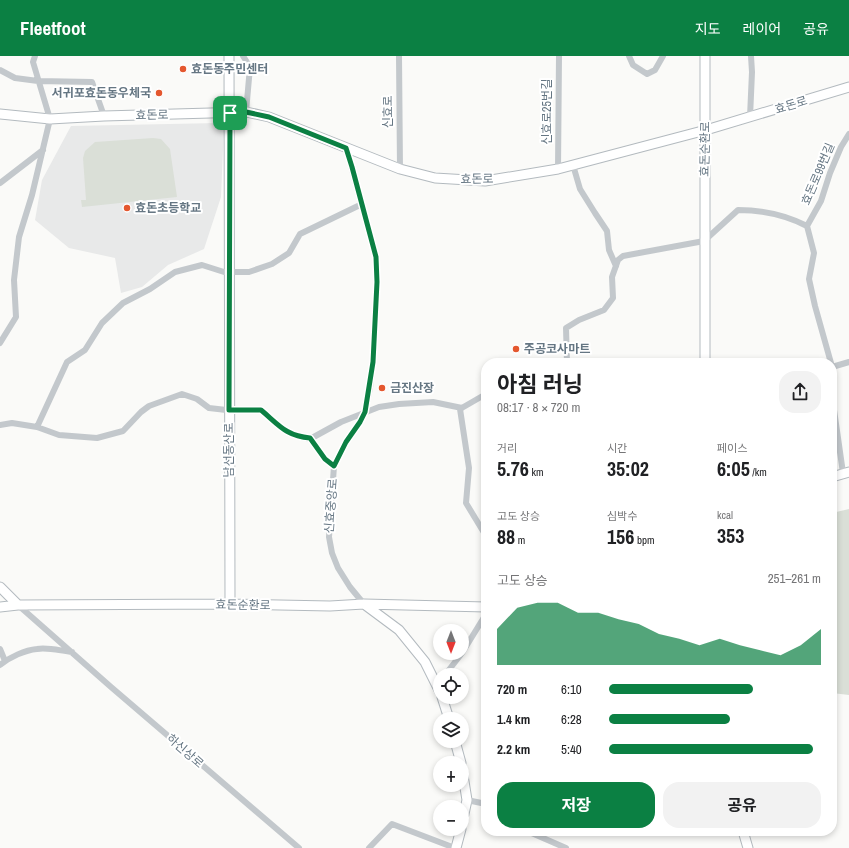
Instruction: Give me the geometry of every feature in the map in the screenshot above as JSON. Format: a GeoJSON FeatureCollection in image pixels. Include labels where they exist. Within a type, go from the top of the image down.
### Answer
{"type":"FeatureCollection","features":[{"type":"Feature","properties":{"kind":"street"},"geometry":{"type":"LineString","coordinates":[[0,343],[16,317],[14,280],[19,237],[32,195],[50,119],[33,62],[35,56]]}},
{"type":"Feature","properties":{"kind":"street","name":"남선동산로"},"geometry":{"type":"LineString","coordinates":[[229,56],[230,604]]}},
{"type":"Feature","properties":{"kind":"street"},"geometry":{"type":"LineString","coordinates":[[243,56],[250,67],[246,112]]}},
{"type":"Feature","properties":{"kind":"street","name":"신효로"},"geometry":{"type":"LineString","coordinates":[[399,56],[400,169]]}},
{"type":"Feature","properties":{"kind":"street","name":"신효로25번길"},"geometry":{"type":"LineString","coordinates":[[558,56],[558,169]]}},
{"type":"Feature","properties":{"kind":"street"},"geometry":{"type":"LineString","coordinates":[[629,56],[633,65],[647,74],[655,70],[663,56]]}},
{"type":"Feature","properties":{"kind":"street","name":"효돈순환로"},"geometry":{"type":"LineString","coordinates":[[705,56],[705,358]]}},
{"type":"Feature","properties":{"kind":"street"},"geometry":{"type":"LineString","coordinates":[[750,117],[752,72],[751,56]]}},
{"type":"Feature","properties":{"kind":"street"},"geometry":{"type":"LineString","coordinates":[[0,70],[15,78],[38,81],[92,82],[104,116]]}},
{"type":"Feature","properties":{"kind":"street","name":"효돈로"},"geometry":{"type":"LineString","coordinates":[[0,114],[50,119],[246,112],[269,117],[400,169],[435,178],[485,181],[558,169],[706,130],[849,87]]}},
{"type":"Feature","properties":{"kind":"street","name":"효돈로99번길"},"geometry":{"type":"LineString","coordinates":[[807,226],[821,201],[832,166],[849,134]]}},
{"type":"Feature","properties":{"kind":"street","name":"신효중앙로"},"geometry":{"type":"LineString","coordinates":[[346,148],[376,257],[377,282],[373,362],[365,412],[346,442],[334,466],[329,537],[332,554],[338,568],[350,587],[364,604],[399,630],[425,662],[433,676]]}},
{"type":"Feature","properties":{"kind":"street"},"geometry":{"type":"LineString","coordinates":[[0,183],[43,150]]}},
{"type":"Feature","properties":{"kind":"street"},"geometry":{"type":"LineString","coordinates":[[573,165],[580,189],[607,230],[609,250],[616,266]]}},
{"type":"Feature","properties":{"kind":"street"},"geometry":{"type":"LineString","coordinates":[[37,427],[67,362],[85,350],[102,323],[122,303],[150,289],[175,272],[202,265],[224,272],[249,272],[272,264],[289,253],[300,234],[362,204]]}},
{"type":"Feature","properties":{"kind":"street"},"geometry":{"type":"LineString","coordinates":[[567,358],[566,328],[579,320],[604,310],[613,298],[612,277],[618,260],[623,256],[704,241],[738,210],[753,210],[795,220],[807,226],[814,253],[809,279],[830,358]]}},
{"type":"Feature","properties":{"kind":"street"},"geometry":{"type":"LineString","coordinates":[[837,366],[849,362]]}},
{"type":"Feature","properties":{"kind":"street"},"geometry":{"type":"LineString","coordinates":[[0,425],[12,423],[37,427],[59,435],[97,438],[123,431],[141,412],[150,406],[182,394],[197,399],[209,408],[229,410],[261,410],[287,432],[302,438],[310,438],[341,422],[378,407],[433,402],[461,409],[481,397]]}},
{"type":"Feature","properties":{"kind":"street"},"geometry":{"type":"LineString","coordinates":[[461,409],[469,468],[466,503],[481,528]]}},
{"type":"Feature","properties":{"kind":"street"},"geometry":{"type":"LineString","coordinates":[[837,426],[846,473]]}},
{"type":"Feature","properties":{"kind":"street"},"geometry":{"type":"LineString","coordinates":[[310,438],[325,459],[334,466]]}},
{"type":"Feature","properties":{"kind":"street","name":"하신상로"},"geometry":{"type":"LineString","coordinates":[[0,587],[18,605],[111,687],[299,848]]}},
{"type":"Feature","properties":{"kind":"street","name":"효돈순환로"},"geometry":{"type":"LineString","coordinates":[[0,607],[18,605],[230,604],[330,606],[364,604],[481,607]]}},
{"type":"Feature","properties":{"kind":"street"},"geometry":{"type":"LineString","coordinates":[[469,642],[481,622]]}},
{"type":"Feature","properties":{"kind":"street"},"geometry":{"type":"LineString","coordinates":[[0,649],[3,663],[27,651],[38,649],[72,652]]}},
{"type":"Feature","properties":{"kind":"street"},"geometry":{"type":"LineString","coordinates":[[450,668],[457,660]]}},
{"type":"Feature","properties":{"kind":"street"},"geometry":{"type":"LineString","coordinates":[[466,792],[467,800]]}},
{"type":"Feature","properties":{"kind":"street"},"geometry":{"type":"LineString","coordinates":[[469,800],[481,803]]}},
{"type":"Feature","properties":{"kind":"street"},"geometry":{"type":"LineString","coordinates":[[369,848],[392,824],[456,848],[459,836]]}},
{"type":"Feature","properties":{"kind":"street"},"geometry":{"type":"LineString","coordinates":[[538,836],[566,848]]}},
{"type":"Feature","properties":{"kind":"street"},"geometry":{"type":"LineString","coordinates":[[744,836],[748,848]]}},
{"type":"Feature","properties":{"kind":"shaded area","name":"효돈초등학교"},"geometry":{"type":"Polygon","coordinates":[[[218,123],[224,126],[221,197],[204,249],[168,265],[142,287],[121,293],[115,258],[69,248],[35,220],[42,180],[71,126],[218,123]]]}},
{"type":"Feature","properties":{"kind":"shaded area"},"geometry":{"type":"Polygon","coordinates":[[[153,138],[161,139],[170,149],[177,197],[82,207],[81,200],[86,200],[83,158],[85,151],[95,142],[153,138]]]}},
{"type":"Feature","properties":{"kind":"shaded area"},"geometry":{"type":"Polygon","coordinates":[[[849,509],[849,695],[837,694],[837,512],[849,509]]]}},
{"type":"Feature","properties":{"kind":"place","name":"효돈동주민센터"},"geometry":{"type":"Point","coordinates":[183,69]}},
{"type":"Feature","properties":{"kind":"place","name":"서귀포효돈동우체국"},"geometry":{"type":"Point","coordinates":[159,93]}},
{"type":"Feature","properties":{"kind":"place","name":"효돈초등학교"},"geometry":{"type":"Point","coordinates":[127,208]}},
{"type":"Feature","properties":{"kind":"place","name":"주공코사마트"},"geometry":{"type":"Point","coordinates":[516,349]}},
{"type":"Feature","properties":{"kind":"place","name":"금진산장"},"geometry":{"type":"Point","coordinates":[382,388]}},
{"type":"Feature","properties":{"kind":"route"},"geometry":{"type":"LineString","coordinates":[[246,112],[269,117],[346,148],[352,167],[376,257],[377,282],[373,362],[365,412],[346,442],[334,466],[325,459],[310,438],[302,438],[287,432],[261,410],[229,410],[230,113],[246,112]]}}]}
